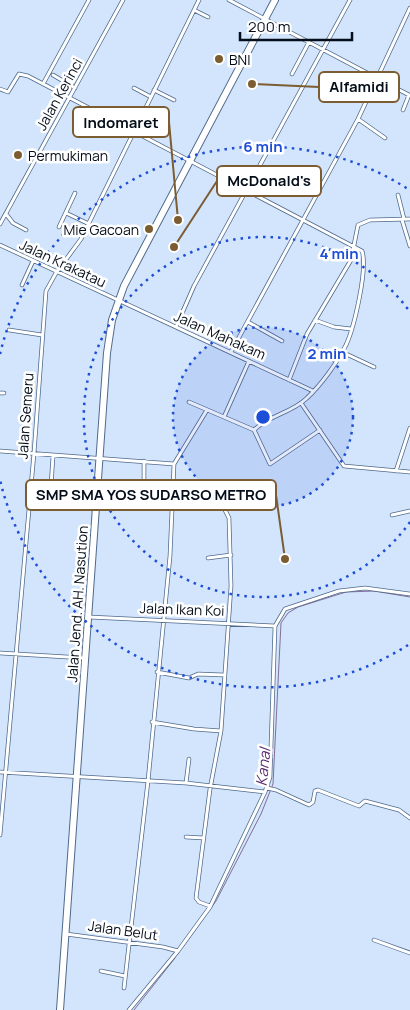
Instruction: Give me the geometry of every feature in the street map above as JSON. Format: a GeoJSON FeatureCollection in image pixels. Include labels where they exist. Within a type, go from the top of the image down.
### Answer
{"type":"FeatureCollection","features":[{"type":"Feature","properties":{"kind":"highway","name":"Jalan Jend. AH. Nasution"},"geometry":{"type":"LineString","coordinates":[[60,1010],[101,460],[106,353],[117,301],[275,0]]}},
{"type":"Feature","properties":{"kind":"street"},"geometry":{"type":"LineString","coordinates":[[43,84],[89,0]]}},
{"type":"Feature","properties":{"kind":"street","name":"Jalan Kerinci"},"geometry":{"type":"LineString","coordinates":[[0,224],[123,0]]}},
{"type":"Feature","properties":{"kind":"street","name":"Jalan Semeru"},"geometry":{"type":"LineString","coordinates":[[0,835],[34,453],[46,291],[56,272],[75,248],[89,224],[199,0]]}},
{"type":"Feature","properties":{"kind":"street"},"geometry":{"type":"LineString","coordinates":[[230,0],[410,95],[404,110]]}},
{"type":"Feature","properties":{"kind":"street"},"geometry":{"type":"LineString","coordinates":[[176,327],[194,286],[350,0]]}},
{"type":"Feature","properties":{"kind":"street"},"geometry":{"type":"LineString","coordinates":[[231,352],[358,119],[410,8]]}},
{"type":"Feature","properties":{"kind":"street"},"geometry":{"type":"LineString","coordinates":[[194,10],[208,17]]}},
{"type":"Feature","properties":{"kind":"street"},"geometry":{"type":"LineString","coordinates":[[292,74],[309,42]]}},
{"type":"Feature","properties":{"kind":"street"},"geometry":{"type":"LineString","coordinates":[[0,89],[8,92],[19,74],[43,84],[363,252],[360,292],[351,329],[342,352],[313,392],[301,403],[264,421],[254,430]]}},
{"type":"Feature","properties":{"kind":"street"},"geometry":{"type":"LineString","coordinates":[[52,75],[75,88]]}},
{"type":"Feature","properties":{"kind":"street"},"geometry":{"type":"LineString","coordinates":[[134,88],[151,97]]}},
{"type":"Feature","properties":{"kind":"street"},"geometry":{"type":"LineString","coordinates":[[154,90],[174,100]]}},
{"type":"Feature","properties":{"kind":"street"},"geometry":{"type":"LineString","coordinates":[[358,119],[385,138]]}},
{"type":"Feature","properties":{"kind":"street"},"geometry":{"type":"LineString","coordinates":[[59,227],[75,193]]}},
{"type":"Feature","properties":{"kind":"street"},"geometry":{"type":"LineString","coordinates":[[398,195],[410,246]]}},
{"type":"Feature","properties":{"kind":"street"},"geometry":{"type":"LineString","coordinates":[[66,213],[89,224]]}},
{"type":"Feature","properties":{"kind":"street"},"geometry":{"type":"LineString","coordinates":[[6,214],[13,223],[26,230]]}},
{"type":"Feature","properties":{"kind":"street"},"geometry":{"type":"LineString","coordinates":[[289,380],[302,346],[315,320],[351,260],[360,223],[370,220],[410,219]]}},
{"type":"Feature","properties":{"kind":"street","name":"Jalan Krakatau"},"geometry":{"type":"LineString","coordinates":[[0,246],[117,301]]}},
{"type":"Feature","properties":{"kind":"street"},"geometry":{"type":"LineString","coordinates":[[22,285],[33,261]]}},
{"type":"Feature","properties":{"kind":"street","name":"Jalan Mahakam"},"geometry":{"type":"LineString","coordinates":[[117,301],[249,360],[313,392]]}},
{"type":"Feature","properties":{"kind":"street"},"geometry":{"type":"LineString","coordinates":[[315,320],[334,327],[351,329]]}},
{"type":"Feature","properties":{"kind":"street"},"geometry":{"type":"LineString","coordinates":[[248,322],[282,341]]}},
{"type":"Feature","properties":{"kind":"street"},"geometry":{"type":"LineString","coordinates":[[9,330],[42,335]]}},
{"type":"Feature","properties":{"kind":"street"},"geometry":{"type":"LineString","coordinates":[[342,352],[374,367]]}},
{"type":"Feature","properties":{"kind":"street"},"geometry":{"type":"LineString","coordinates":[[224,418],[249,360]]}},
{"type":"Feature","properties":{"kind":"street"},"geometry":{"type":"LineString","coordinates":[[189,402],[254,430],[270,464],[320,430]]}},
{"type":"Feature","properties":{"kind":"street"},"geometry":{"type":"LineString","coordinates":[[301,403],[344,466],[410,472]]}},
{"type":"Feature","properties":{"kind":"street"},"geometry":{"type":"LineString","coordinates":[[124,988],[148,781],[163,620],[174,464],[207,410]]}},
{"type":"Feature","properties":{"kind":"street"},"geometry":{"type":"LineString","coordinates":[[396,471],[410,428]]}},
{"type":"Feature","properties":{"kind":"street"},"geometry":{"type":"LineString","coordinates":[[0,451],[174,464]]}},
{"type":"Feature","properties":{"kind":"street"},"geometry":{"type":"LineString","coordinates":[[51,486],[53,456]]}},
{"type":"Feature","properties":{"kind":"street"},"geometry":{"type":"LineString","coordinates":[[144,461],[144,483]]}},
{"type":"Feature","properties":{"kind":"street"},"geometry":{"type":"LineString","coordinates":[[172,506],[217,503],[223,506],[229,518],[231,555],[221,731],[211,785],[196,898],[199,902],[210,906]]}},
{"type":"Feature","properties":{"kind":"street"},"geometry":{"type":"LineString","coordinates":[[392,515],[410,511]]}},
{"type":"Feature","properties":{"kind":"street"},"geometry":{"type":"LineString","coordinates":[[208,558],[231,555]]}},
{"type":"Feature","properties":{"kind":"street"},"geometry":{"type":"LineString","coordinates":[[129,1010],[178,951],[210,906],[267,790],[270,777],[275,626],[285,609],[339,591],[365,588],[410,594]]}},
{"type":"Feature","properties":{"kind":"street","name":"Jalan Ikan Koi"},"geometry":{"type":"LineString","coordinates":[[88,617],[228,622],[275,626]]}},
{"type":"Feature","properties":{"kind":"street"},"geometry":{"type":"LineString","coordinates":[[0,653],[85,658]]}},
{"type":"Feature","properties":{"kind":"street"},"geometry":{"type":"LineString","coordinates":[[157,672],[189,678],[198,674],[224,675]]}},
{"type":"Feature","properties":{"kind":"street"},"geometry":{"type":"LineString","coordinates":[[152,722],[194,730],[221,731]]}},
{"type":"Feature","properties":{"kind":"street"},"geometry":{"type":"LineString","coordinates":[[186,783],[190,759]]}},
{"type":"Feature","properties":{"kind":"street"},"geometry":{"type":"LineString","coordinates":[[0,772],[276,790],[309,805],[313,802],[315,791],[318,790],[359,806],[365,801],[399,810],[410,818]]}},
{"type":"Feature","properties":{"kind":"street"},"geometry":{"type":"LineString","coordinates":[[186,837],[204,838]]}},
{"type":"Feature","properties":{"kind":"street","name":"Jalan Belut"},"geometry":{"type":"LineString","coordinates":[[66,934],[130,942],[178,951]]}},
{"type":"Feature","properties":{"kind":"street"},"geometry":{"type":"LineString","coordinates":[[374,940],[410,953]]}},
{"type":"Feature","properties":{"kind":"street"},"geometry":{"type":"LineString","coordinates":[[101,971],[125,976]]}},
{"type":"Feature","properties":{"kind":"waterway","name":"Kanal"},"geometry":{"type":"LineString","coordinates":[[183,947],[216,901],[261,814],[273,784],[281,623],[288,613],[298,607],[346,592],[374,591],[410,597]]}},
{"type":"Feature","properties":{"kind":"waterway","name":"Kanal"},"geometry":{"type":"LineString","coordinates":[[134,1010],[175,958]]}},
{"type":"Feature","properties":{"kind":"place","name":"BNI"},"geometry":{"type":"Point","coordinates":[219,59]}},
{"type":"Feature","properties":{"kind":"place","name":"Alfamidi"},"geometry":{"type":"Point","coordinates":[252,84]}},
{"type":"Feature","properties":{"kind":"place","name":"Permukiman"},"geometry":{"type":"Point","coordinates":[18,155]}},
{"type":"Feature","properties":{"kind":"place","name":"Indomaret"},"geometry":{"type":"Point","coordinates":[178,220]}},
{"type":"Feature","properties":{"kind":"place","name":"Mie Gacoan"},"geometry":{"type":"Point","coordinates":[149,229]}},
{"type":"Feature","properties":{"kind":"place","name":"McDonald's"},"geometry":{"type":"Point","coordinates":[174,247]}},
{"type":"Feature","properties":{"kind":"place","name":"SMP SMA YOS SUDARSO METRO"},"geometry":{"type":"Point","coordinates":[285,559]}}]}
